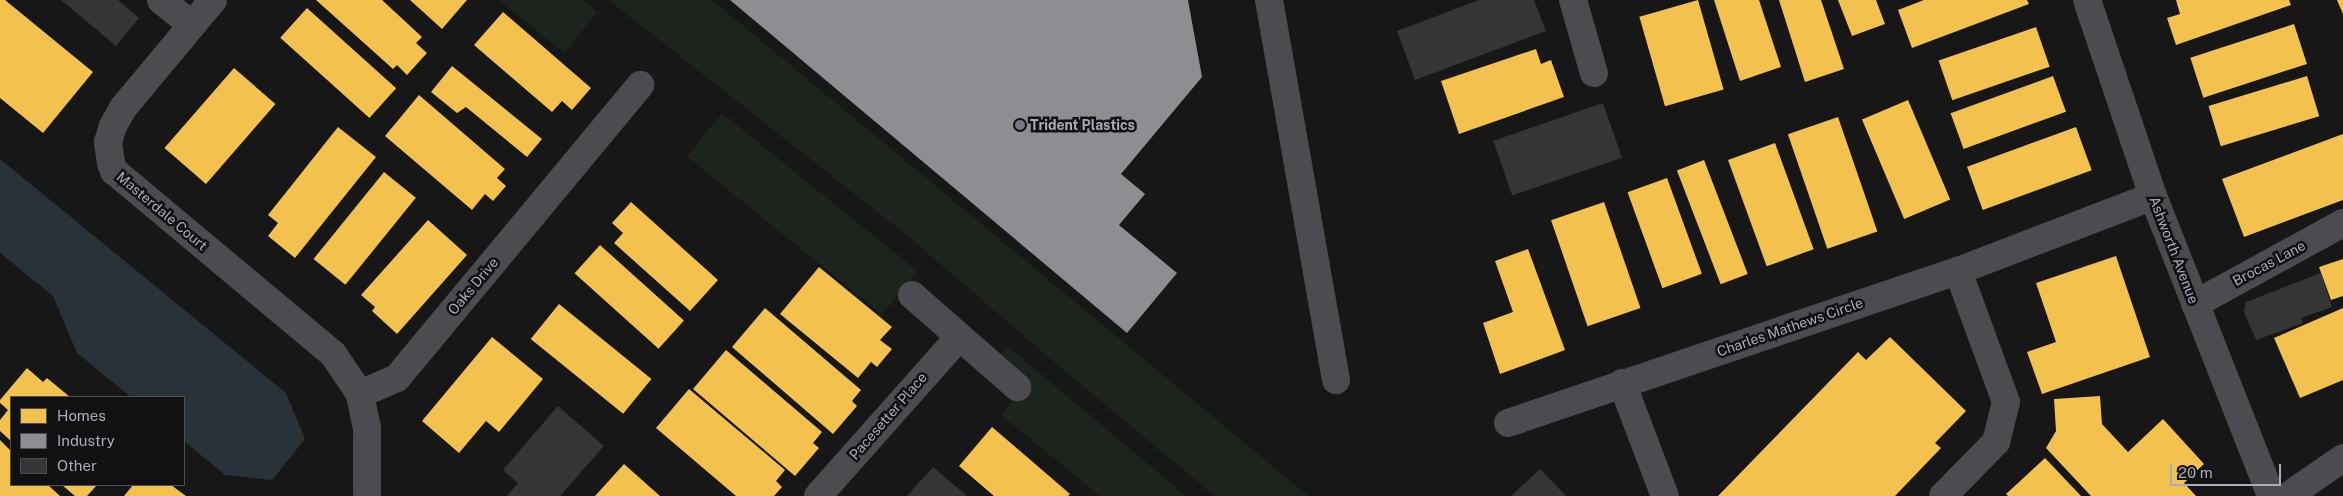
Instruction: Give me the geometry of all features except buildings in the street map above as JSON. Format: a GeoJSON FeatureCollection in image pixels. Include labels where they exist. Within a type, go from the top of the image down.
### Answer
{"type":"FeatureCollection","features":[{"type":"Feature","properties":{"kind":"street"},"geometry":{"type":"LineString","coordinates":[[160,0],[192,26]]}},
{"type":"Feature","properties":{"kind":"street","name":"Masterdale Court"},"geometry":{"type":"LineString","coordinates":[[212,0],[123,108],[113,126],[108,142],[109,155],[114,171],[333,354],[360,394]]}},
{"type":"Feature","properties":{"kind":"street"},"geometry":{"type":"LineString","coordinates":[[1269,0],[1336,380]]}},
{"type":"Feature","properties":{"kind":"street"},"geometry":{"type":"LineString","coordinates":[[1573,0],[1594,73]]}},
{"type":"Feature","properties":{"kind":"street","name":"Ashworth Avenue"},"geometry":{"type":"LineString","coordinates":[[2087,0],[2153,196],[2271,496]]}},
{"type":"Feature","properties":{"kind":"street","name":"Oaks Drive"},"geometry":{"type":"LineString","coordinates":[[360,394],[397,378],[640,85]]}},
{"type":"Feature","properties":{"kind":"street","name":"Charles Mathews Circle"},"geometry":{"type":"LineString","coordinates":[[1508,423],[1958,271],[2153,196]]}},
{"type":"Feature","properties":{"kind":"street","name":"Brocas Lane"},"geometry":{"type":"LineString","coordinates":[[2195,304],[2343,223]]}},
{"type":"Feature","properties":{"kind":"street"},"geometry":{"type":"LineString","coordinates":[[1943,496],[1996,442],[2006,402],[1958,271]]}},
{"type":"Feature","properties":{"kind":"street"},"geometry":{"type":"LineString","coordinates":[[912,295],[1018,387]]}},
{"type":"Feature","properties":{"kind":"street","name":"Pacesetter Place"},"geometry":{"type":"LineString","coordinates":[[818,496],[959,336]]}},
{"type":"Feature","properties":{"kind":"street"},"geometry":{"type":"LineString","coordinates":[[1622,383],[1665,496]]}},
{"type":"Feature","properties":{"kind":"street"},"geometry":{"type":"LineString","coordinates":[[360,394],[367,428],[367,495]]}},
{"type":"Feature","properties":{"kind":"street"},"geometry":{"type":"LineString","coordinates":[[2288,496],[2343,458]]}},
{"type":"Feature","properties":{"kind":"shaded area"},"geometry":{"type":"Polygon","coordinates":[[[499,0],[583,0],[597,12],[564,53],[499,0]]]}},
{"type":"Feature","properties":{"kind":"shaded area"},"geometry":{"type":"Polygon","coordinates":[[[609,0],[712,0],[1308,496],[1215,496],[1072,377],[909,237],[609,0]]]}},
{"type":"Feature","properties":{"kind":"shaded area"},"geometry":{"type":"Polygon","coordinates":[[[722,113],[917,271],[882,314],[687,157],[722,113]]]}},
{"type":"Feature","properties":{"kind":"shaded area"},"geometry":{"type":"Polygon","coordinates":[[[0,159],[286,393],[305,439],[272,480],[225,475],[185,442],[185,396],[130,396],[77,353],[53,296],[0,253],[0,159]]]}},
{"type":"Feature","properties":{"kind":"shaded area"},"geometry":{"type":"Polygon","coordinates":[[[1007,346],[1186,496],[1100,496],[1001,415],[1028,380],[999,357],[1007,346]]]}},
{"type":"Feature","properties":{"kind":"place","name":"Trident Plastics"},"geometry":{"type":"Point","coordinates":[1020,125]}}]}
